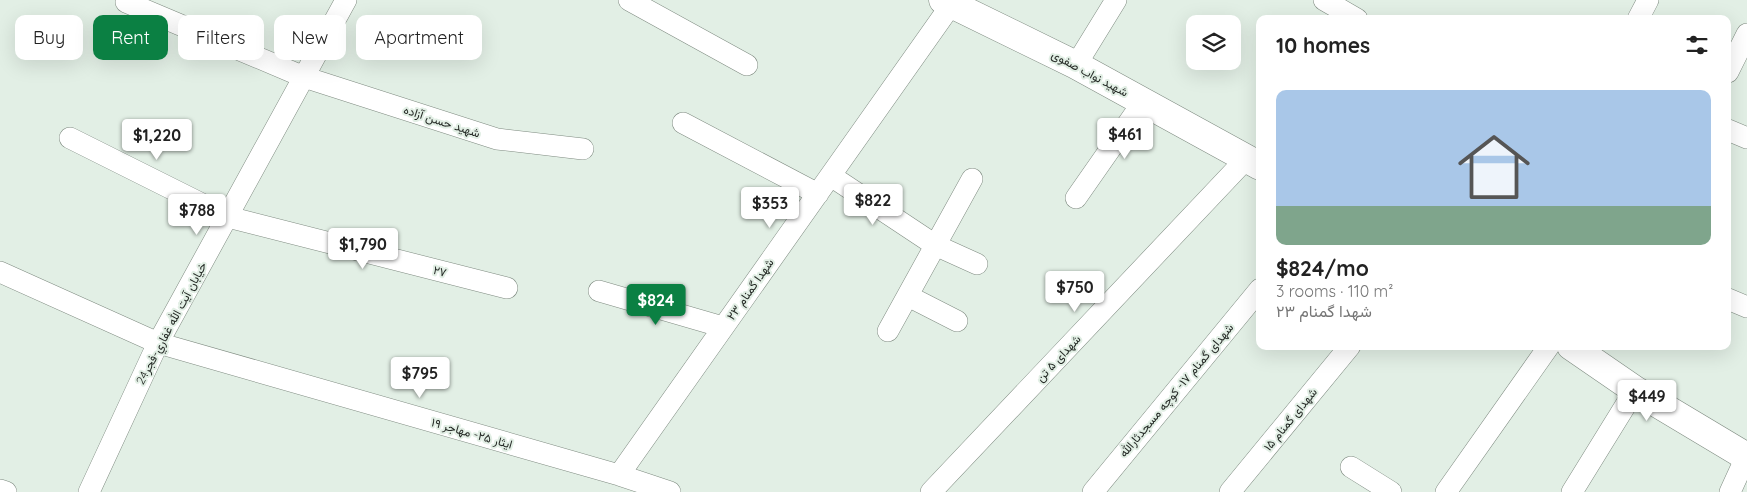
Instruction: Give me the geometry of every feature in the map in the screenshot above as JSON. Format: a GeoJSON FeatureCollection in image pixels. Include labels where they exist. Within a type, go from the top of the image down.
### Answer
{"type":"FeatureCollection","features":[{"type":"Feature","properties":{"kind":"street","name":"خيابان آيت الله غفاري-فجر24"},"geometry":{"type":"LineString","coordinates":[[89,492],[158,343],[346,0]]}},
{"type":"Feature","properties":{"kind":"street"},"geometry":{"type":"LineString","coordinates":[[629,0],[747,65]]}},
{"type":"Feature","properties":{"kind":"street"},"geometry":{"type":"LineString","coordinates":[[1076,65],[1116,0]]}},
{"type":"Feature","properties":{"kind":"street"},"geometry":{"type":"LineString","coordinates":[[1324,0],[1351,15]]}},
{"type":"Feature","properties":{"kind":"street"},"geometry":{"type":"LineString","coordinates":[[1640,15],[1648,0]]}},
{"type":"Feature","properties":{"kind":"street","name":"شهید حسن آزاده"},"geometry":{"type":"LineString","coordinates":[[126,2],[304,77],[497,139],[583,149]]}},
{"type":"Feature","properties":{"kind":"street","name":"شهید نواب صفوی"},"geometry":{"type":"LineString","coordinates":[[947,3],[1076,65],[1253,162]]}},
{"type":"Feature","properties":{"kind":"street","name":"شهدا گمنام ۲۳"},"geometry":{"type":"LineString","coordinates":[[619,475],[818,194],[947,3]]}},
{"type":"Feature","properties":{"kind":"street"},"geometry":{"type":"LineString","coordinates":[[1731,66],[1747,34]]}},
{"type":"Feature","properties":{"kind":"street"},"geometry":{"type":"LineString","coordinates":[[1076,198],[1144,102]]}},
{"type":"Feature","properties":{"kind":"street"},"geometry":{"type":"LineString","coordinates":[[682,123],[818,194]]}},
{"type":"Feature","properties":{"kind":"street"},"geometry":{"type":"LineString","coordinates":[[1731,131],[1747,138]]}},
{"type":"Feature","properties":{"kind":"street","name":"۲۷"},"geometry":{"type":"LineString","coordinates":[[70,138],[228,217],[506,288]]}},
{"type":"Feature","properties":{"kind":"street","name":"شهدای ۵ تن"},"geometry":{"type":"LineString","coordinates":[[931,492],[1253,162]]}},
{"type":"Feature","properties":{"kind":"street"},"geometry":{"type":"LineString","coordinates":[[830,176],[935,245],[977,264]]}},
{"type":"Feature","properties":{"kind":"street"},"geometry":{"type":"LineString","coordinates":[[888,331],[972,179]]}},
{"type":"Feature","properties":{"kind":"street","name":"ایثار ۲۵- مهاجر ۱۹"},"geometry":{"type":"LineString","coordinates":[[0,272],[158,343],[619,475],[670,492]]}},
{"type":"Feature","properties":{"kind":"street"},"geometry":{"type":"LineString","coordinates":[[599,291],[723,327]]}},
{"type":"Feature","properties":{"kind":"street","name":"شهدای گمنام ۱۷- كوچه مسجدثارالله"},"geometry":{"type":"LineString","coordinates":[[1093,492],[1256,294]]}},
{"type":"Feature","properties":{"kind":"street"},"geometry":{"type":"LineString","coordinates":[[908,296],[957,321]]}},
{"type":"Feature","properties":{"kind":"street"},"geometry":{"type":"LineString","coordinates":[[1731,300],[1747,307]]}},
{"type":"Feature","properties":{"kind":"street","name":"شهدای گمنام ۱۵"},"geometry":{"type":"LineString","coordinates":[[1230,492],[1347,350]]}},
{"type":"Feature","properties":{"kind":"street"},"geometry":{"type":"LineString","coordinates":[[1446,492],[1547,350]]}},
{"type":"Feature","properties":{"kind":"street"},"geometry":{"type":"LineString","coordinates":[[1577,350],[1635,390],[1747,457],[1730,492]]}},
{"type":"Feature","properties":{"kind":"street"},"geometry":{"type":"LineString","coordinates":[[1572,492],[1635,390]]}},
{"type":"Feature","properties":{"kind":"street"},"geometry":{"type":"LineString","coordinates":[[1351,467],[1391,492]]}},
{"type":"Feature","properties":{"kind":"street"},"geometry":{"type":"LineString","coordinates":[[0,490],[6,492]]}}]}
